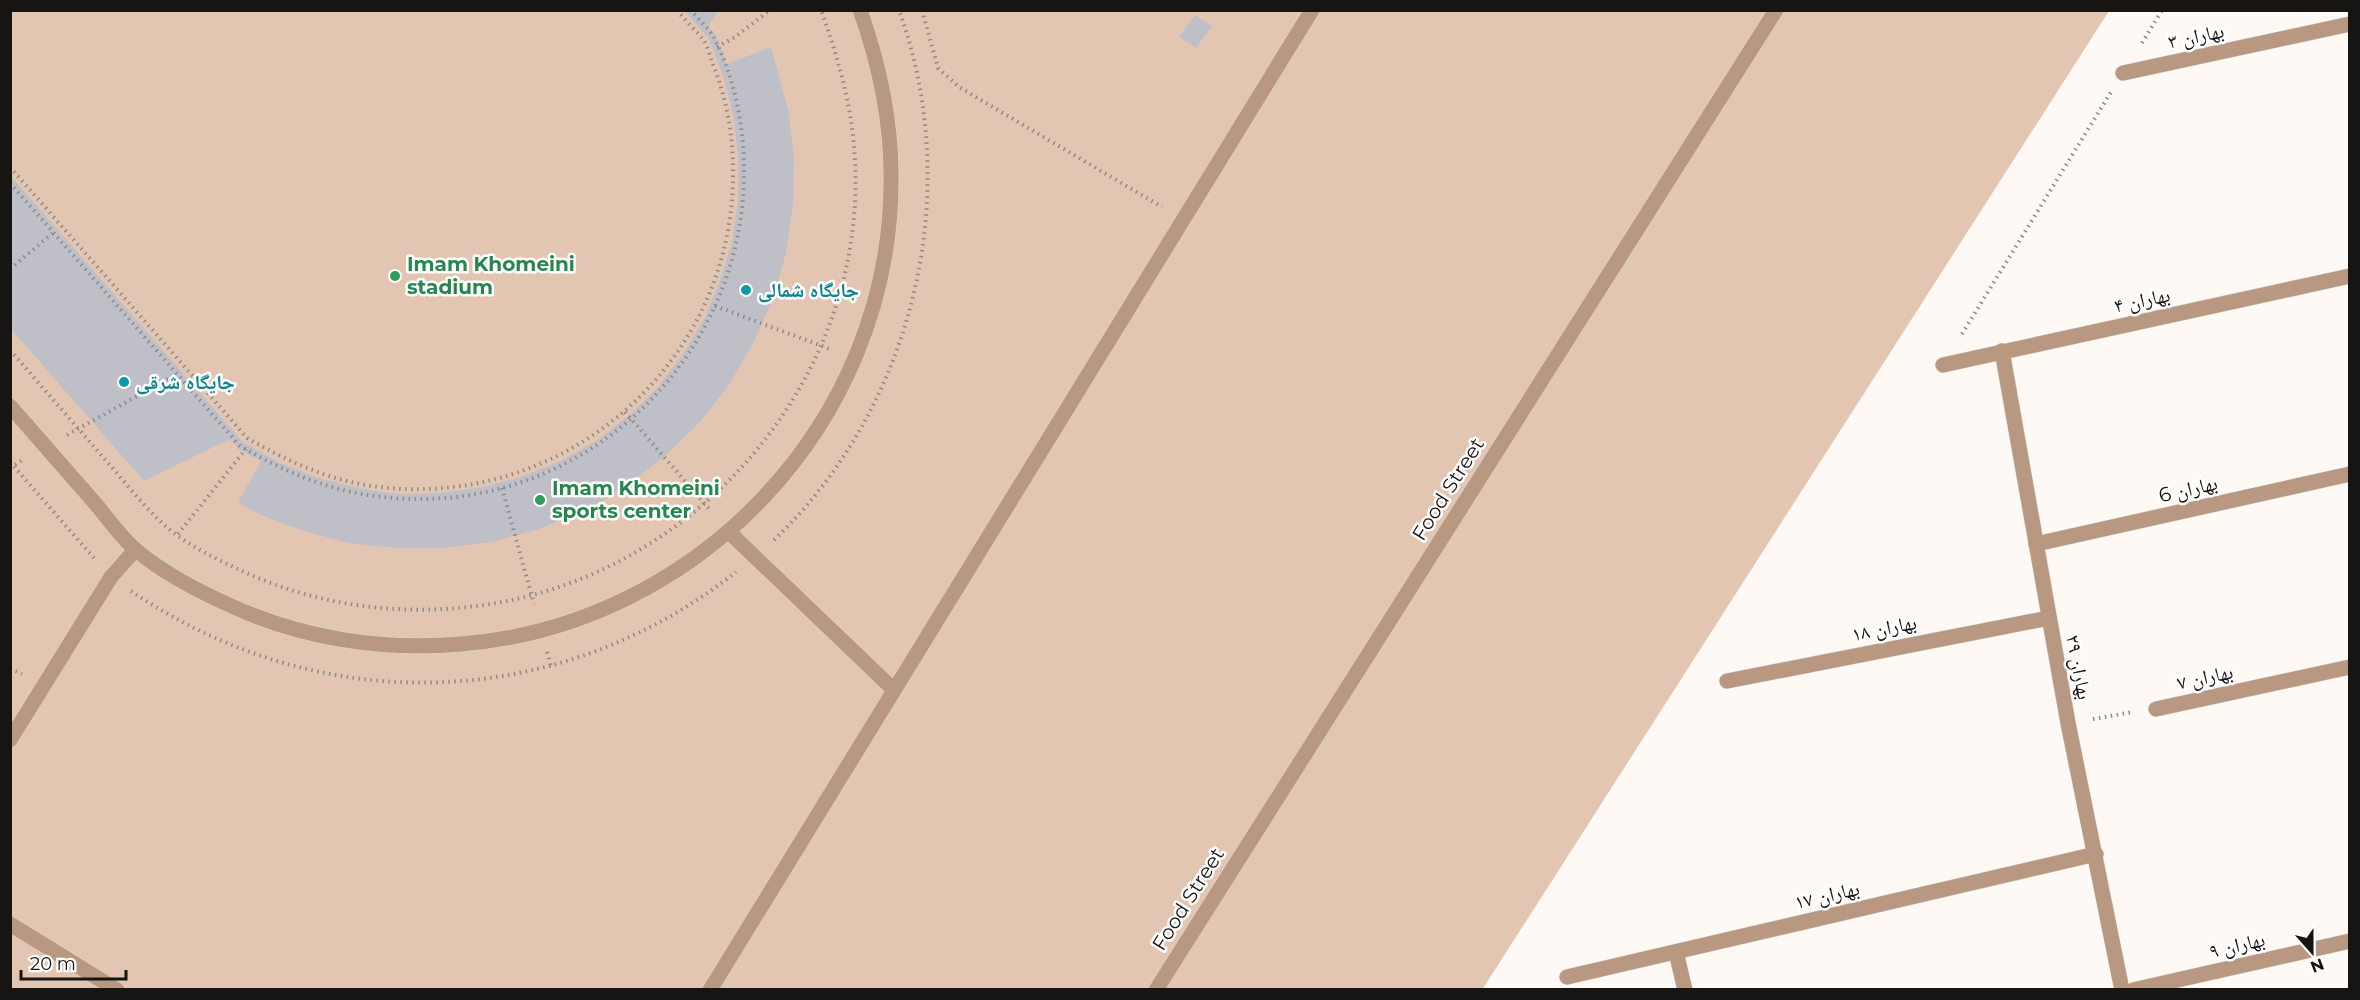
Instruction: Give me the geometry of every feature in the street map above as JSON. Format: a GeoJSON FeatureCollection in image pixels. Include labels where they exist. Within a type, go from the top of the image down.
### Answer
{"type":"FeatureCollection","features":[{"type":"Feature","properties":{"kind":"street"},"geometry":{"type":"LineString","coordinates":[[10,406],[135,550],[180,580],[228,605],[278,624],[329,637],[382,645],[436,646],[489,642],[542,631],[592,614],[641,592],[687,564],[729,532],[765,498],[797,460],[824,419],[866,330],[880,282],[888,234],[891,185],[890,136],[882,87],[860,10]]}},
{"type":"Feature","properties":{"kind":"street"},"geometry":{"type":"LineString","coordinates":[[710,990],[1312,10]]}},
{"type":"Feature","properties":{"kind":"street","name":"Food Street"},"geometry":{"type":"LineString","coordinates":[[1156,990],[1776,10]]}},
{"type":"Feature","properties":{"kind":"street","name":"بهاران ۳"},"geometry":{"type":"LineString","coordinates":[[2122,73],[2349,24]]}},
{"type":"Feature","properties":{"kind":"street","name":"بهاران ۴"},"geometry":{"type":"LineString","coordinates":[[1943,365],[2349,276]]}},
{"type":"Feature","properties":{"kind":"street","name":"بهاران ۲۹"},"geometry":{"type":"LineString","coordinates":[[2002,351],[2068,723],[2122,990]]}},
{"type":"Feature","properties":{"kind":"street","name":"بهاران 6"},"geometry":{"type":"LineString","coordinates":[[2036,544],[2349,474]]}},
{"type":"Feature","properties":{"kind":"street"},"geometry":{"type":"LineString","coordinates":[[729,532],[894,690]]}},
{"type":"Feature","properties":{"kind":"street"},"geometry":{"type":"LineString","coordinates":[[10,740],[111,577],[135,550]]}},
{"type":"Feature","properties":{"kind":"street","name":"بهاران ۱۸"},"geometry":{"type":"LineString","coordinates":[[1727,681],[2049,618]]}},
{"type":"Feature","properties":{"kind":"street","name":"بهاران ۷"},"geometry":{"type":"LineString","coordinates":[[2156,709],[2349,667]]}},
{"type":"Feature","properties":{"kind":"street","name":"بهاران ۱۷"},"geometry":{"type":"LineString","coordinates":[[1567,977],[2096,854]]}},
{"type":"Feature","properties":{"kind":"street"},"geometry":{"type":"LineString","coordinates":[[10,924],[117,990]]}},
{"type":"Feature","properties":{"kind":"street","name":"بهاران ۹"},"geometry":{"type":"LineString","coordinates":[[2133,990],[2349,941]]}},
{"type":"Feature","properties":{"kind":"street"},"geometry":{"type":"LineString","coordinates":[[1676,952],[1685,990]]}},
{"type":"Feature","properties":{"kind":"path"},"geometry":{"type":"LineString","coordinates":[[10,167],[247,438],[282,458],[320,473],[359,484],[400,488],[460,485],[520,472],[557,457],[592,436],[625,412],[654,384],[679,352],[700,317],[716,280],[727,241],[733,200],[729,120],[720,81],[704,42],[677,10]]}},
{"type":"Feature","properties":{"kind":"path"},"geometry":{"type":"LineString","coordinates":[[10,183],[240,446],[278,468],[317,483],[357,494],[399,499],[441,499],[502,488],[562,466],[598,445],[632,420],[662,390],[688,357],[725,283],[737,243],[743,201],[744,159],[739,118],[730,77],[714,37],[691,10]]}},
{"type":"Feature","properties":{"kind":"path"},"geometry":{"type":"LineString","coordinates":[[717,46],[735,37],[770,10]]}},
{"type":"Feature","properties":{"kind":"path"},"geometry":{"type":"LineString","coordinates":[[10,350],[160,522],[199,549],[243,572],[289,589],[337,602],[386,608],[435,610],[484,605],[532,596],[579,580],[624,560],[666,534],[705,504],[738,472],[767,438],[793,400],[820,346],[844,275],[852,230],[855,185],[853,139],[847,94],[836,50],[821,10]]}},
{"type":"Feature","properties":{"kind":"path"},"geometry":{"type":"LineString","coordinates":[[177,374],[11,465],[111,577],[162,612],[213,639],[266,659],[322,674],[379,681],[437,683],[494,678],[551,666],[605,648],[658,624],[708,595],[756,557],[792,523],[826,482],[856,438],[889,372],[915,291],[924,239],[928,186],[926,132],[918,80],[899,10]]}},
{"type":"Feature","properties":{"kind":"path"},"geometry":{"type":"LineString","coordinates":[[922,10],[938,68],[959,87],[1183,220]]}},
{"type":"Feature","properties":{"kind":"path"},"geometry":{"type":"LineString","coordinates":[[1943,365],[2162,10]]}},
{"type":"Feature","properties":{"kind":"path"},"geometry":{"type":"LineString","coordinates":[[10,269],[54,232]]}},
{"type":"Feature","properties":{"kind":"path"},"geometry":{"type":"LineString","coordinates":[[715,306],[889,372]]}},
{"type":"Feature","properties":{"kind":"path"},"geometry":{"type":"LineString","coordinates":[[625,412],[729,532]]}},
{"type":"Feature","properties":{"kind":"path"},"geometry":{"type":"LineString","coordinates":[[178,534],[246,449]]}},
{"type":"Feature","properties":{"kind":"path"},"geometry":{"type":"LineString","coordinates":[[502,488],[551,666]]}},
{"type":"Feature","properties":{"kind":"path","name":"بهاران ۷"},"geometry":{"type":"LineString","coordinates":[[2068,723],[2156,709]]}},
{"type":"Feature","properties":{"kind":"shaded area"},"geometry":{"type":"Polygon","coordinates":[[[10,11],[2109,11],[1482,990],[11,989],[10,11]]]}},
{"type":"Feature","properties":{"kind":"building","name":"جایگاه شمالی"},"geometry":{"type":"Polygon","coordinates":[[[684,10],[719,10],[708,26],[716,35],[727,64],[771,47],[788,109],[794,157],[793,205],[786,253],[773,299],[753,343],[729,385],[699,423],[664,457],[626,486],[584,511],[539,529],[492,542],[444,548],[396,548],[348,543],[301,530],[256,513],[238,502],[261,461],[238,449],[230,439],[144,481],[10,328],[10,175],[243,442],[280,463],[318,478],[358,488],[399,494],[441,493],[482,487],[521,477],[560,461],[596,441],[628,416],[658,387],[683,354],[704,319],[720,281],[732,242],[738,201],[738,160],[734,119],[724,79],[709,39],[684,10]]]}},
{"type":"Feature","properties":{"kind":"building"},"geometry":{"type":"Polygon","coordinates":[[[1195,15],[1212,26],[1196,48],[1179,37],[1195,15]]]}},
{"type":"Feature","properties":{"kind":"place","name":"Imam Khomeini stadium"},"geometry":{"type":"Point","coordinates":[395,276]}},
{"type":"Feature","properties":{"kind":"place","name":"جایگاه شمالی"},"geometry":{"type":"Point","coordinates":[746,290]}},
{"type":"Feature","properties":{"kind":"place","name":"جایگاه شرقی"},"geometry":{"type":"Point","coordinates":[124,382]}},
{"type":"Feature","properties":{"kind":"place","name":"Imam Khomeini sports center"},"geometry":{"type":"Point","coordinates":[540,500]}}]}
